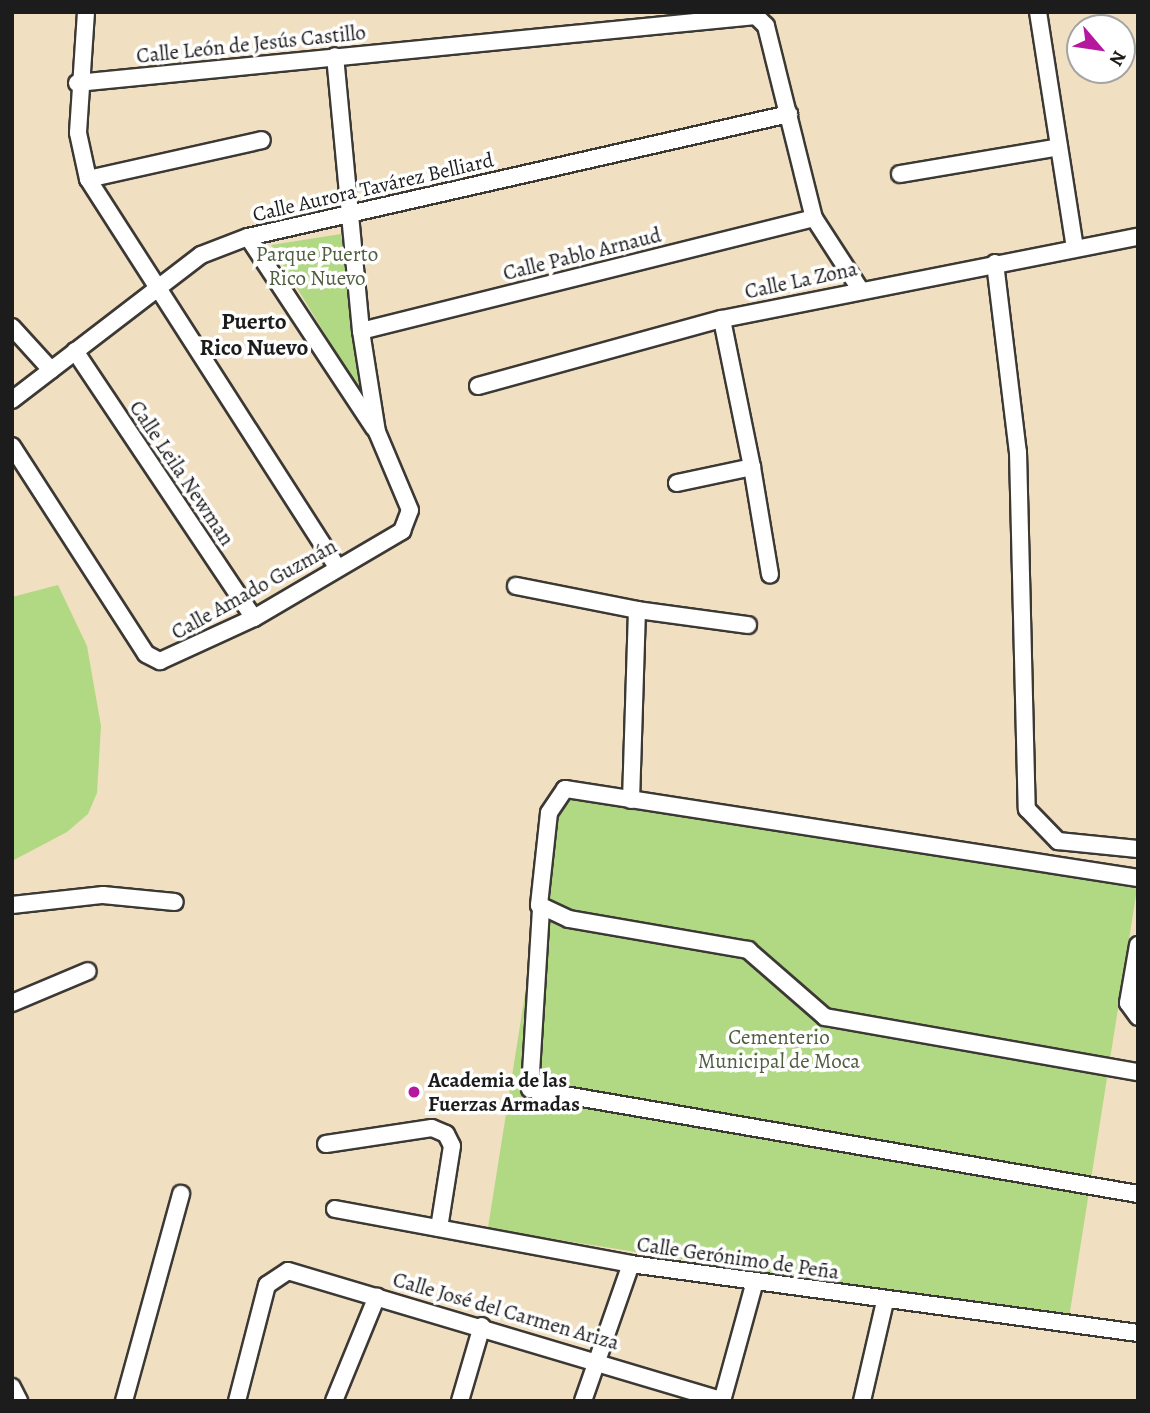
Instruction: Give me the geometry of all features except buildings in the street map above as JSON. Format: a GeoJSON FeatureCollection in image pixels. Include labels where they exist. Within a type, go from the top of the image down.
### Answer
{"type":"FeatureCollection","features":[{"type":"Feature","properties":{"kind":"street"},"geometry":{"type":"LineString","coordinates":[[86,12],[77,83],[78,132],[88,179],[337,566]]}},
{"type":"Feature","properties":{"kind":"street"},"geometry":{"type":"LineString","coordinates":[[1038,12],[1075,247]]}},
{"type":"Feature","properties":{"kind":"street","name":"Calle León de Jesús Castillo"},"geometry":{"type":"LineString","coordinates":[[77,83],[335,56],[763,20],[789,114]]}},
{"type":"Feature","properties":{"kind":"street"},"geometry":{"type":"LineString","coordinates":[[335,56],[361,331],[377,432]]}},
{"type":"Feature","properties":{"kind":"street"},"geometry":{"type":"LineString","coordinates":[[789,114],[814,218],[860,289]]}},
{"type":"Feature","properties":{"kind":"street","name":"Calle Aurora Tavárez Belliard"},"geometry":{"type":"LineString","coordinates":[[12,400],[158,291],[201,255],[248,237],[789,114]]}},
{"type":"Feature","properties":{"kind":"street"},"geometry":{"type":"LineString","coordinates":[[88,179],[262,140]]}},
{"type":"Feature","properties":{"kind":"street"},"geometry":{"type":"LineString","coordinates":[[900,174],[1059,147]]}},
{"type":"Feature","properties":{"kind":"street","name":"Calle Pablo Arnaud"},"geometry":{"type":"LineString","coordinates":[[361,331],[814,218]]}},
{"type":"Feature","properties":{"kind":"street"},"geometry":{"type":"LineString","coordinates":[[248,237],[377,432]]}},
{"type":"Feature","properties":{"kind":"street","name":"Calle La Zona"},"geometry":{"type":"LineString","coordinates":[[478,386],[722,319],[860,289],[1138,237]]}},
{"type":"Feature","properties":{"kind":"street"},"geometry":{"type":"LineString","coordinates":[[995,263],[1018,453],[1027,809],[1058,841],[1138,849]]}},
{"type":"Feature","properties":{"kind":"street"},"geometry":{"type":"LineString","coordinates":[[722,319],[752,467],[770,575]]}},
{"type":"Feature","properties":{"kind":"street"},"geometry":{"type":"LineString","coordinates":[[12,327],[51,370]]}},
{"type":"Feature","properties":{"kind":"street","name":"Calle Leila Newman"},"geometry":{"type":"LineString","coordinates":[[75,351],[254,618]]}},
{"type":"Feature","properties":{"kind":"street","name":"Calle Amado Guzmán"},"geometry":{"type":"LineString","coordinates":[[12,446],[146,654],[176,658],[254,618],[410,521],[377,432]]}},
{"type":"Feature","properties":{"kind":"street"},"geometry":{"type":"LineString","coordinates":[[677,483],[752,467]]}},
{"type":"Feature","properties":{"kind":"street"},"geometry":{"type":"LineString","coordinates":[[516,586],[637,610],[748,625]]}},
{"type":"Feature","properties":{"kind":"street"},"geometry":{"type":"LineString","coordinates":[[631,800],[637,610]]}},
{"type":"Feature","properties":{"kind":"street"},"geometry":{"type":"LineString","coordinates":[[1138,878],[565,789],[555,798],[541,909],[530,1088],[1138,1194]]}},
{"type":"Feature","properties":{"kind":"street"},"geometry":{"type":"LineString","coordinates":[[12,905],[103,895],[175,902]]}},
{"type":"Feature","properties":{"kind":"street"},"geometry":{"type":"LineString","coordinates":[[541,909],[748,950],[825,1017],[1138,1072]]}},
{"type":"Feature","properties":{"kind":"street"},"geometry":{"type":"LineString","coordinates":[[1138,944],[1128,1003],[1138,1017]]}},
{"type":"Feature","properties":{"kind":"street"},"geometry":{"type":"LineString","coordinates":[[12,1003],[88,971]]}},
{"type":"Feature","properties":{"kind":"street"},"geometry":{"type":"LineString","coordinates":[[326,1144],[432,1128],[446,1134],[452,1146],[439,1228]]}},
{"type":"Feature","properties":{"kind":"street"},"geometry":{"type":"LineString","coordinates":[[124,1401],[181,1194]]}},
{"type":"Feature","properties":{"kind":"street","name":"Calle Gerónimo de Peña"},"geometry":{"type":"LineString","coordinates":[[335,1209],[631,1264],[885,1301],[1138,1333]]}},
{"type":"Feature","properties":{"kind":"street"},"geometry":{"type":"LineString","coordinates":[[583,1401],[631,1264]]}},
{"type":"Feature","properties":{"kind":"street","name":"Calle José del Carmen Ariza"},"geometry":{"type":"LineString","coordinates":[[237,1401],[262,1298],[276,1275],[300,1273],[596,1359],[722,1401]]}},
{"type":"Feature","properties":{"kind":"street"},"geometry":{"type":"LineString","coordinates":[[722,1401],[755,1281]]}},
{"type":"Feature","properties":{"kind":"street"},"geometry":{"type":"LineString","coordinates":[[334,1401],[377,1296]]}},
{"type":"Feature","properties":{"kind":"street"},"geometry":{"type":"LineString","coordinates":[[862,1401],[885,1301]]}},
{"type":"Feature","properties":{"kind":"street"},"geometry":{"type":"LineString","coordinates":[[460,1401],[482,1326]]}},
{"type":"Feature","properties":{"kind":"street"},"geometry":{"type":"LineString","coordinates":[[12,1387],[19,1401]]}},
{"type":"Feature","properties":{"kind":"green space","name":"Parque Puerto Rico Nuevo"},"geometry":{"type":"Polygon","coordinates":[[[341,234],[365,400],[271,245],[341,234]]]}},
{"type":"Feature","properties":{"kind":"green space"},"geometry":{"type":"Polygon","coordinates":[[[58,585],[87,646],[101,726],[97,793],[88,814],[67,832],[12,861],[12,597],[58,585]]]}},
{"type":"Feature","properties":{"kind":"green space","name":"Cementerio Municipal de Moca"},"geometry":{"type":"Polygon","coordinates":[[[557,792],[1138,884],[1069,1321],[488,1229],[557,792]]]}},
{"type":"Feature","properties":{"kind":"place","name":"Academia de las Fuerzas Armadas"},"geometry":{"type":"Point","coordinates":[414,1092]}},
{"type":"Feature","properties":{"kind":"district","name":"Puerto Rico Nuevo"},"geometry":{"type":"Point","coordinates":[254,335]}}]}
